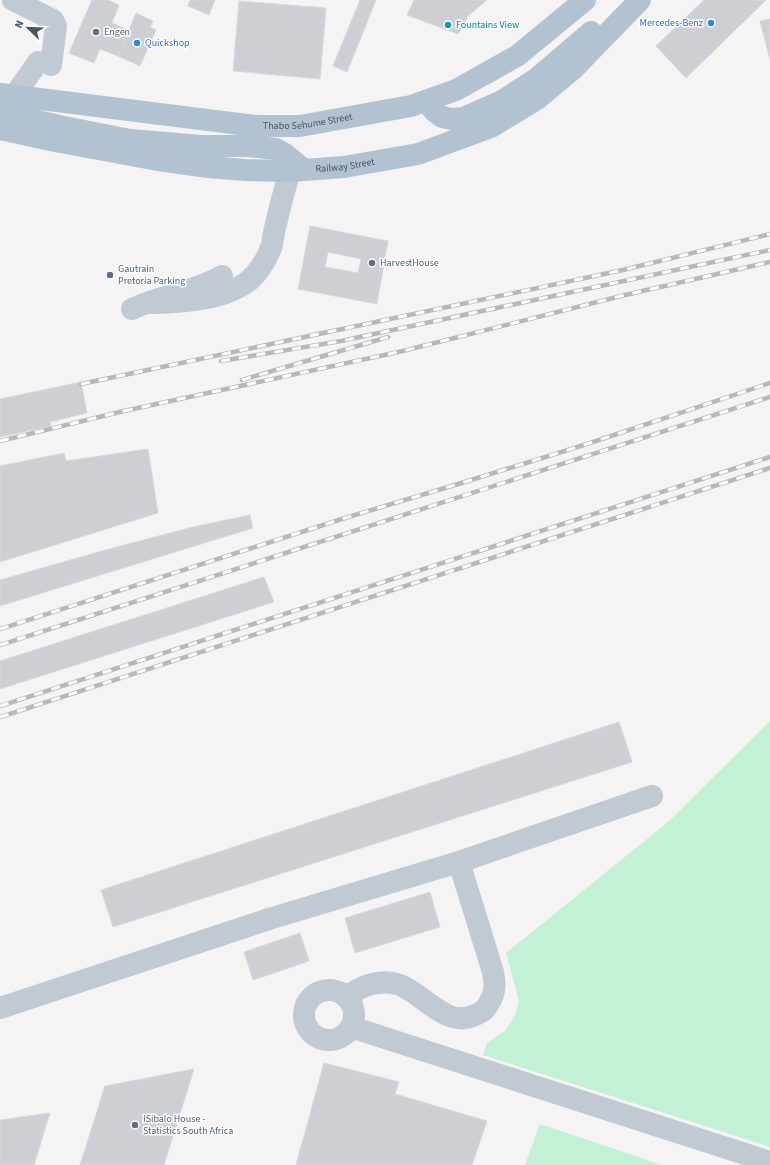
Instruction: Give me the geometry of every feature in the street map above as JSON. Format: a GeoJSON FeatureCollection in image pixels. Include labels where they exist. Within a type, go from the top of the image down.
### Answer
{"type":"FeatureCollection","features":[{"type":"Feature","properties":{"kind":"main road","name":"Thabo Sehume Street"},"geometry":{"type":"LineString","coordinates":[[5,101],[256,126],[300,126],[343,119],[411,106],[456,90],[516,56],[585,0]]}},
{"type":"Feature","properties":{"kind":"main road"},"geometry":{"type":"LineString","coordinates":[[426,101],[434,111],[442,117],[452,119],[463,118],[502,101],[536,79],[626,0]]}},
{"type":"Feature","properties":{"kind":"main road","name":"Railway Street"},"geometry":{"type":"LineString","coordinates":[[0,129],[62,142],[208,167],[245,170],[296,170],[344,167],[418,154],[491,127],[537,99],[573,69],[640,0]]}},
{"type":"Feature","properties":{"kind":"main road"},"geometry":{"type":"LineString","coordinates":[[5,101],[59,126],[130,140],[201,146],[253,146],[276,149],[285,154],[296,170]]}},
{"type":"Feature","properties":{"kind":"lane"},"geometry":{"type":"LineString","coordinates":[[5,101],[44,64],[56,26],[53,20],[13,0]]}},
{"type":"Feature","properties":{"kind":"lane"},"geometry":{"type":"LineString","coordinates":[[222,276],[208,283],[141,306],[177,302],[216,295],[242,286],[255,274],[264,262],[271,246],[275,226],[296,170]]}},
{"type":"Feature","properties":{"kind":"lane"},"geometry":{"type":"LineString","coordinates":[[0,1008],[269,918],[459,862],[652,796]]}},
{"type":"Feature","properties":{"kind":"lane"},"geometry":{"type":"LineString","coordinates":[[346,997],[360,987],[373,982],[386,982],[398,984],[440,1011],[454,1018],[464,1019],[473,1017],[484,1011],[490,1003],[496,985],[459,862]]}},
{"type":"Feature","properties":{"kind":"lane"},"geometry":{"type":"LineString","coordinates":[[328,990],[337,991],[346,997],[350,1002],[354,1018],[351,1027],[346,1033],[340,1038],[324,1040],[310,1032],[304,1018],[304,1010],[307,1002],[312,996],[328,990]]}},
{"type":"Feature","properties":{"kind":"lane"},"geometry":{"type":"LineString","coordinates":[[351,1027],[770,1162]]}},
{"type":"Feature","properties":{"kind":"green space"},"geometry":{"type":"Polygon","coordinates":[[[770,721],[770,1147],[483,1055],[487,1043],[505,1031],[511,1022],[519,1001],[506,953],[668,822],[770,721]]]}},
{"type":"Feature","properties":{"kind":"green space"},"geometry":{"type":"Polygon","coordinates":[[[540,1124],[662,1165],[525,1165],[540,1124]]]}},
{"type":"Feature","properties":{"kind":"building"},"geometry":{"type":"Polygon","coordinates":[[[92,0],[108,0],[119,5],[112,23],[129,30],[118,56],[100,49],[94,63],[69,53],[92,0]]]}},
{"type":"Feature","properties":{"kind":"building"},"geometry":{"type":"Polygon","coordinates":[[[190,0],[215,0],[209,15],[188,6],[190,0]]]}},
{"type":"Feature","properties":{"kind":"building"},"geometry":{"type":"Polygon","coordinates":[[[360,0],[376,0],[347,72],[333,66],[360,0]]]}},
{"type":"Feature","properties":{"kind":"building","name":"Fountains View"},"geometry":{"type":"Polygon","coordinates":[[[414,0],[487,0],[468,16],[458,34],[407,15],[414,0]]]}},
{"type":"Feature","properties":{"kind":"building","name":"Mercedes-Benz"},"geometry":{"type":"Polygon","coordinates":[[[704,0],[766,0],[686,78],[656,46],[704,0]]]}},
{"type":"Feature","properties":{"kind":"building"},"geometry":{"type":"Polygon","coordinates":[[[239,1],[326,8],[320,79],[233,71],[239,1]]]}},
{"type":"Feature","properties":{"kind":"building","name":"Quickshop"},"geometry":{"type":"Polygon","coordinates":[[[136,13],[153,21],[150,27],[156,30],[140,66],[118,56],[136,13]]]}},
{"type":"Feature","properties":{"kind":"building"},"geometry":{"type":"Polygon","coordinates":[[[770,19],[770,60],[760,21],[770,19]]]}},
{"type":"Feature","properties":{"kind":"building","name":"HarvestHouse"},"geometry":{"type":"Polygon","coordinates":[[[310,226],[388,241],[377,304],[298,289],[310,226]],[[328,252],[325,267],[358,273],[361,259],[328,252]]]}},
{"type":"Feature","properties":{"kind":"building"},"geometry":{"type":"Polygon","coordinates":[[[81,382],[87,413],[50,422],[51,426],[0,437],[0,399],[81,382]]]}},
{"type":"Feature","properties":{"kind":"building"},"geometry":{"type":"Polygon","coordinates":[[[148,449],[158,513],[0,562],[0,466],[64,453],[66,461],[148,449]]]}},
{"type":"Feature","properties":{"kind":"building"},"geometry":{"type":"Polygon","coordinates":[[[250,515],[253,528],[0,606],[0,580],[193,527],[250,515]]]}},
{"type":"Feature","properties":{"kind":"building"},"geometry":{"type":"Polygon","coordinates":[[[264,577],[274,602],[0,689],[0,661],[264,577]]]}},
{"type":"Feature","properties":{"kind":"building"},"geometry":{"type":"Polygon","coordinates":[[[619,722],[632,762],[113,927],[101,890],[619,722]]]}},
{"type":"Feature","properties":{"kind":"building"},"geometry":{"type":"Polygon","coordinates":[[[430,892],[440,927],[355,953],[345,918],[430,892]]]}},
{"type":"Feature","properties":{"kind":"building"},"geometry":{"type":"Polygon","coordinates":[[[300,933],[309,961],[253,980],[244,952],[300,933]]]}},
{"type":"Feature","properties":{"kind":"building"},"geometry":{"type":"Polygon","coordinates":[[[324,1063],[399,1082],[395,1094],[487,1121],[472,1165],[296,1165],[324,1063]]]}},
{"type":"Feature","properties":{"kind":"building","name":"ISibalo House - Statistics South Africa"},"geometry":{"type":"Polygon","coordinates":[[[194,1069],[164,1165],[80,1165],[105,1086],[194,1069]]]}},
{"type":"Feature","properties":{"kind":"building"},"geometry":{"type":"Polygon","coordinates":[[[50,1113],[34,1165],[0,1165],[0,1120],[50,1113]]]}},
{"type":"Feature","properties":{"kind":"railway"},"geometry":{"type":"LineString","coordinates":[[81,384],[623,270],[770,234]]}},
{"type":"Feature","properties":{"kind":"railway"},"geometry":{"type":"LineString","coordinates":[[221,361],[341,341],[770,250]]}},
{"type":"Feature","properties":{"kind":"railway"},"geometry":{"type":"LineString","coordinates":[[124,411],[403,351],[625,295],[770,262]]}},
{"type":"Feature","properties":{"kind":"railway"},"geometry":{"type":"LineString","coordinates":[[242,380],[388,337]]}},
{"type":"Feature","properties":{"kind":"railway"},"geometry":{"type":"LineString","coordinates":[[0,629],[345,518],[587,444],[770,383]]}},
{"type":"Feature","properties":{"kind":"railway"},"geometry":{"type":"LineString","coordinates":[[0,645],[770,397]]}},
{"type":"Feature","properties":{"kind":"railway"},"geometry":{"type":"LineString","coordinates":[[0,441],[128,410]]}},
{"type":"Feature","properties":{"kind":"railway"},"geometry":{"type":"LineString","coordinates":[[0,706],[770,457]]}},
{"type":"Feature","properties":{"kind":"railway"},"geometry":{"type":"LineString","coordinates":[[0,717],[770,468]]}},
{"type":"Feature","properties":{"kind":"place","name":"Mercedes-Benz"},"geometry":{"type":"Point","coordinates":[711,23]}},
{"type":"Feature","properties":{"kind":"place","name":"Fountains View"},"geometry":{"type":"Point","coordinates":[448,25]}},
{"type":"Feature","properties":{"kind":"place","name":"Engen"},"geometry":{"type":"Point","coordinates":[96,32]}},
{"type":"Feature","properties":{"kind":"place","name":"Quickshop"},"geometry":{"type":"Point","coordinates":[137,43]}},
{"type":"Feature","properties":{"kind":"place","name":"HarvestHouse"},"geometry":{"type":"Point","coordinates":[372,263]}},
{"type":"Feature","properties":{"kind":"place","name":"Gautrain Pretoria Parking"},"geometry":{"type":"Point","coordinates":[110,275]}},
{"type":"Feature","properties":{"kind":"place","name":"ISibalo House - Statistics South Africa"},"geometry":{"type":"Point","coordinates":[135,1125]}}]}
